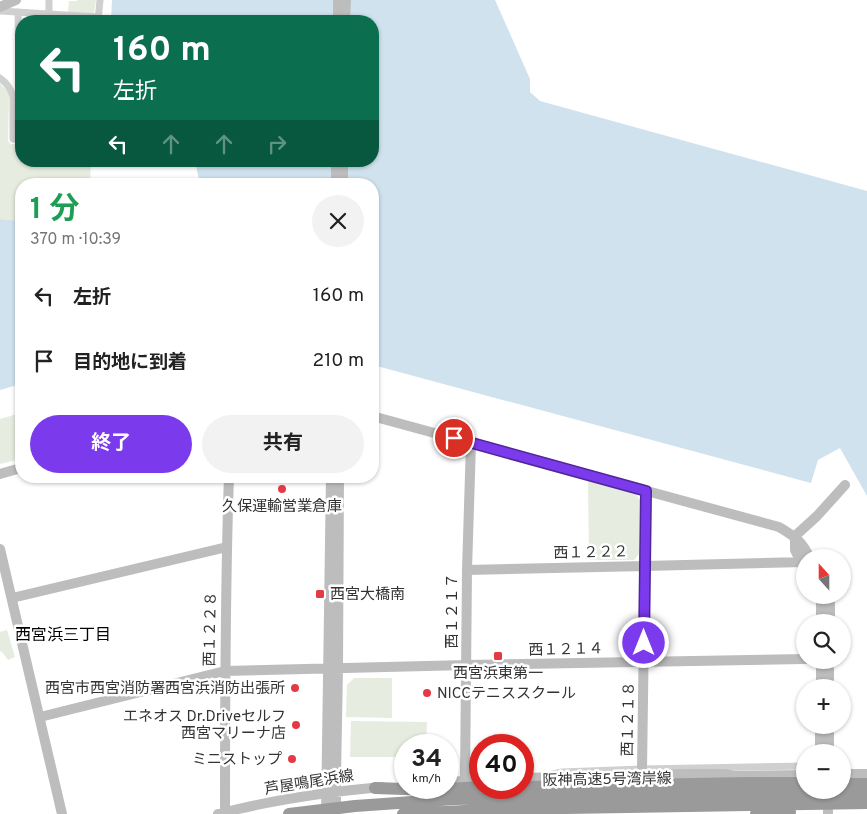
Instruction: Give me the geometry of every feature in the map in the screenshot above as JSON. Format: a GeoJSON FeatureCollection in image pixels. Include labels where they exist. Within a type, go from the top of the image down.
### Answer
{"type":"FeatureCollection","features":[{"type":"Feature","properties":{"kind":"highway"},"geometry":{"type":"LineString","coordinates":[[534,787],[796,783]]}},
{"type":"Feature","properties":{"kind":"highway"},"geometry":{"type":"LineString","coordinates":[[851,784],[867,784]]}},
{"type":"Feature","properties":{"kind":"highway"},"geometry":{"type":"LineString","coordinates":[[375,788],[433,790],[469,788]]}},
{"type":"Feature","properties":{"kind":"highway","name":"阪神高速5号湾岸線"},"geometry":{"type":"LineString","coordinates":[[289,814],[355,806],[455,799],[867,791]]}},
{"type":"Feature","properties":{"kind":"highway","name":"阪神高速5号湾岸線"},"geometry":{"type":"LineString","coordinates":[[403,814],[536,809],[867,803]]}},
{"type":"Feature","properties":{"kind":"highway"},"geometry":{"type":"LineString","coordinates":[[756,814],[867,807]]}},
{"type":"Feature","properties":{"kind":"street"},"geometry":{"type":"LineString","coordinates":[[0,9],[16,0]]}},
{"type":"Feature","properties":{"kind":"street"},"geometry":{"type":"LineString","coordinates":[[49,0],[49,15]]}},
{"type":"Feature","properties":{"kind":"street"},"geometry":{"type":"LineString","coordinates":[[98,15],[100,0]]}},
{"type":"Feature","properties":{"kind":"street"},"geometry":{"type":"LineString","coordinates":[[338,0],[338,15]]}},
{"type":"Feature","properties":{"kind":"street"},"geometry":{"type":"LineString","coordinates":[[345,15],[346,0]]}},
{"type":"Feature","properties":{"kind":"street"},"geometry":{"type":"LineString","coordinates":[[0,9],[37,15]]}},
{"type":"Feature","properties":{"kind":"street"},"geometry":{"type":"LineString","coordinates":[[0,78],[9,86],[13,97],[12,137],[15,140]]}},
{"type":"Feature","properties":{"kind":"street"},"geometry":{"type":"LineString","coordinates":[[379,418],[778,527],[795,536]]}},
{"type":"Feature","properties":{"kind":"street","name":"西１２１７"},"geometry":{"type":"LineString","coordinates":[[465,780],[471,443]]}},
{"type":"Feature","properties":{"kind":"street"},"geometry":{"type":"LineString","coordinates":[[0,474],[15,470]]}},
{"type":"Feature","properties":{"kind":"street","name":"西１２２８"},"geometry":{"type":"LineString","coordinates":[[221,813],[229,483]]}},
{"type":"Feature","properties":{"kind":"street"},"geometry":{"type":"LineString","coordinates":[[331,483],[333,668]]}},
{"type":"Feature","properties":{"kind":"street"},"geometry":{"type":"LineString","coordinates":[[326,814],[331,793],[339,483]]}},
{"type":"Feature","properties":{"kind":"street"},"geometry":{"type":"LineString","coordinates":[[796,551],[795,536],[817,516],[845,485]]}},
{"type":"Feature","properties":{"kind":"street","name":"西１２１８"},"geometry":{"type":"LineString","coordinates":[[642,769],[646,491]]}},
{"type":"Feature","properties":{"kind":"street"},"geometry":{"type":"LineString","coordinates":[[12,598],[226,547]]}},
{"type":"Feature","properties":{"kind":"street"},"geometry":{"type":"LineString","coordinates":[[0,548],[62,814]]}},
{"type":"Feature","properties":{"kind":"street","name":"西１２２２"},"geometry":{"type":"LineString","coordinates":[[468,570],[796,562]]}},
{"type":"Feature","properties":{"kind":"street","name":"西１２１４"},"geometry":{"type":"LineString","coordinates":[[40,717],[225,671],[796,659]]}},
{"type":"Feature","properties":{"kind":"street"},"geometry":{"type":"LineString","coordinates":[[535,778],[562,772],[796,766]]}},
{"type":"Feature","properties":{"kind":"street"},"geometry":{"type":"LineString","coordinates":[[535,778],[696,774],[739,776],[796,775]]}},
{"type":"Feature","properties":{"kind":"street"},"geometry":{"type":"LineString","coordinates":[[851,774],[867,774]]}},
{"type":"Feature","properties":{"kind":"street"},"geometry":{"type":"LineString","coordinates":[[652,814],[718,782],[739,776]]}},
{"type":"Feature","properties":{"kind":"street"},"geometry":{"type":"LineString","coordinates":[[459,781],[469,780]]}},
{"type":"Feature","properties":{"kind":"street","name":"芦屋鳴尾浜線"},"geometry":{"type":"LineString","coordinates":[[221,813],[287,799],[394,786]]}},
{"type":"Feature","properties":{"kind":"street"},"geometry":{"type":"LineString","coordinates":[[331,793],[336,814]]}},
{"type":"Feature","properties":{"kind":"street"},"geometry":{"type":"LineString","coordinates":[[819,814],[820,799]]}},
{"type":"Feature","properties":{"kind":"street"},"geometry":{"type":"LineString","coordinates":[[828,799],[828,814]]}},
{"type":"Feature","properties":{"kind":"shaded area"},"geometry":{"type":"Polygon","coordinates":[[[96,0],[94,14],[68,12],[69,1],[96,0]]]}},
{"type":"Feature","properties":{"kind":"shaded area"},"geometry":{"type":"Polygon","coordinates":[[[0,83],[9,96],[8,141],[11,144],[15,144],[15,167],[91,167],[90,178],[15,178],[15,220],[0,219],[0,83]]]}},
{"type":"Feature","properties":{"kind":"shaded area"},"geometry":{"type":"Polygon","coordinates":[[[15,415],[15,460],[0,464],[0,419],[15,415]]]}},
{"type":"Feature","properties":{"kind":"shaded area"},"geometry":{"type":"Polygon","coordinates":[[[588,481],[635,493],[640,500],[639,554],[634,560],[589,560],[588,481]]]}},
{"type":"Feature","properties":{"kind":"shaded area"},"geometry":{"type":"Polygon","coordinates":[[[7,630],[15,657],[8,660],[0,651],[0,632],[7,630]]]}},
{"type":"Feature","properties":{"kind":"shaded area"},"geometry":{"type":"Polygon","coordinates":[[[354,678],[392,678],[392,718],[346,717],[347,685],[354,678]]]}},
{"type":"Feature","properties":{"kind":"shaded area"},"geometry":{"type":"Polygon","coordinates":[[[351,721],[427,722],[426,734],[394,734],[394,757],[350,757],[351,721]]]}},
{"type":"Feature","properties":{"kind":"water"},"geometry":{"type":"Polygon","coordinates":[[[112,0],[495,0],[530,79],[530,92],[540,101],[867,191],[867,496],[840,448],[818,460],[811,483],[379,367],[379,178],[199,178],[196,167],[379,167],[379,15],[111,15],[112,0]]]}},
{"type":"Feature","properties":{"kind":"water"},"geometry":{"type":"Polygon","coordinates":[[[0,219],[15,220],[15,386],[0,390],[0,219]]]}},
{"type":"Feature","properties":{"kind":"place","name":"久保運輸営業倉庫"},"geometry":{"type":"Point","coordinates":[282,489]}},
{"type":"Feature","properties":{"kind":"place","name":"西宮大橋南"},"geometry":{"type":"Point","coordinates":[320,594]}},
{"type":"Feature","properties":{"kind":"place","name":"西宮浜東第一"},"geometry":{"type":"Point","coordinates":[498,656]}},
{"type":"Feature","properties":{"kind":"place","name":"西宮市西宮消防署西宮浜消防出張所"},"geometry":{"type":"Point","coordinates":[295,688]}},
{"type":"Feature","properties":{"kind":"place","name":"NICCテニススクール"},"geometry":{"type":"Point","coordinates":[427,693]}},
{"type":"Feature","properties":{"kind":"place","name":"エネオス Dr.Driveセルフ 西宮マリーナ店"},"geometry":{"type":"Point","coordinates":[296,725]}},
{"type":"Feature","properties":{"kind":"place","name":"ミニストップ"},"geometry":{"type":"Point","coordinates":[292,759]}},
{"type":"Feature","properties":{"kind":"district","name":"西宮浜三丁目"},"geometry":{"type":"Point","coordinates":[63,634]}},
{"type":"Feature","properties":{"kind":"route"},"geometry":{"type":"LineString","coordinates":[[454,438],[646,491],[644,643]]}}]}
